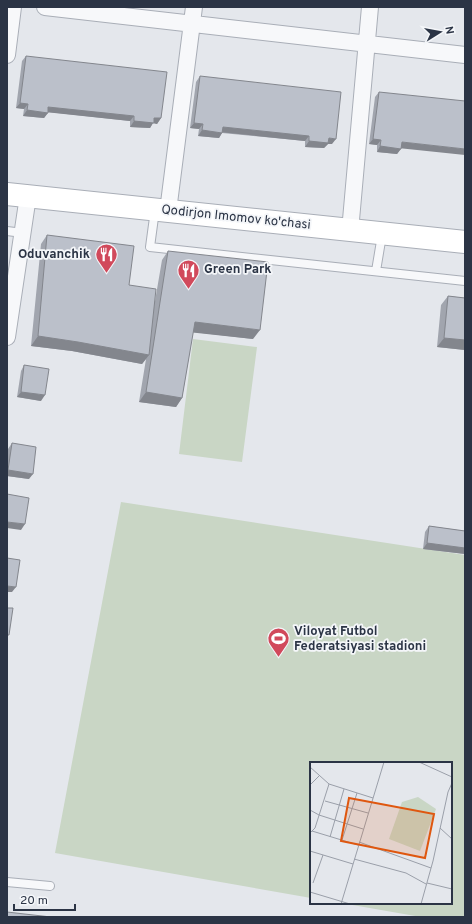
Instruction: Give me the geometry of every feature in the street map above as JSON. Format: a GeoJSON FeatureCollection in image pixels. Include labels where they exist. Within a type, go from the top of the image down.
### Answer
{"type":"FeatureCollection","features":[{"type":"Feature","properties":{"kind":"street"},"geometry":{"type":"LineString","coordinates":[[7,55],[13,7]]}},
{"type":"Feature","properties":{"kind":"street"},"geometry":{"type":"LineString","coordinates":[[45,7],[465,56]]}},
{"type":"Feature","properties":{"kind":"street"},"geometry":{"type":"LineString","coordinates":[[161,210],[194,7]]}},
{"type":"Feature","properties":{"kind":"street"},"geometry":{"type":"LineString","coordinates":[[350,231],[370,7]]}},
{"type":"Feature","properties":{"kind":"street","name":"Qodirjon Imomov ko'chasi"},"geometry":{"type":"LineString","coordinates":[[7,194],[465,242]]}},
{"type":"Feature","properties":{"kind":"street"},"geometry":{"type":"LineString","coordinates":[[7,337],[15,232],[28,196]]}},
{"type":"Feature","properties":{"kind":"lane"},"geometry":{"type":"LineString","coordinates":[[161,210],[150,247],[465,281]]}},
{"type":"Feature","properties":{"kind":"lane"},"geometry":{"type":"LineString","coordinates":[[376,272],[382,234]]}},
{"type":"Feature","properties":{"kind":"lane"},"geometry":{"type":"LineString","coordinates":[[7,882],[50,886]]}},
{"type":"Feature","properties":{"kind":"green space"},"geometry":{"type":"Polygon","coordinates":[[[193,339],[257,347],[242,462],[179,454],[193,339]]]}},
{"type":"Feature","properties":{"kind":"green space","name":"Viloyat Futbol Federatsiyasi stadioni"},"geometry":{"type":"Polygon","coordinates":[[[121,502],[465,555],[465,917],[421,917],[347,904],[452,904],[452,762],[310,762],[310,898],[55,853],[121,502]]]}},
{"type":"Feature","properties":{"kind":"building"},"geometry":{"type":"Polygon","coordinates":[[[26,56],[167,72],[161,118],[154,118],[154,123],[134,121],[134,116],[48,107],[48,113],[27,110],[28,104],[20,103],[26,56]]]}},
{"type":"Feature","properties":{"kind":"building"},"geometry":{"type":"Polygon","coordinates":[[[200,76],[341,92],[336,139],[329,138],[328,143],[309,141],[309,136],[223,127],[222,133],[202,130],[203,124],[194,123],[200,76]]]}},
{"type":"Feature","properties":{"kind":"building"},"geometry":{"type":"Polygon","coordinates":[[[379,92],[465,101],[465,149],[402,142],[401,149],[380,146],[381,140],[373,139],[379,92]]]}},
{"type":"Feature","properties":{"kind":"building"},"geometry":{"type":"Polygon","coordinates":[[[47,235],[134,246],[129,285],[156,289],[149,355],[38,336],[47,235]]]}},
{"type":"Feature","properties":{"kind":"building"},"geometry":{"type":"Polygon","coordinates":[[[168,251],[268,262],[260,330],[195,322],[182,398],[146,392],[168,251]]]}},
{"type":"Feature","properties":{"kind":"building"},"geometry":{"type":"Polygon","coordinates":[[[448,296],[465,298],[465,340],[444,338],[448,296]]]}},
{"type":"Feature","properties":{"kind":"building"},"geometry":{"type":"Polygon","coordinates":[[[24,365],[49,369],[45,395],[21,392],[24,365]]]}},
{"type":"Feature","properties":{"kind":"building"},"geometry":{"type":"Polygon","coordinates":[[[12,443],[36,447],[33,474],[8,470],[12,443]]]}},
{"type":"Feature","properties":{"kind":"building"},"geometry":{"type":"Polygon","coordinates":[[[7,494],[29,498],[25,524],[7,522],[7,494]]]}},
{"type":"Feature","properties":{"kind":"building"},"geometry":{"type":"Polygon","coordinates":[[[429,526],[465,531],[465,548],[427,543],[429,526]]]}},
{"type":"Feature","properties":{"kind":"building"},"geometry":{"type":"Polygon","coordinates":[[[7,558],[20,560],[16,587],[7,586],[7,558]]]}},
{"type":"Feature","properties":{"kind":"building"},"geometry":{"type":"Polygon","coordinates":[[[7,608],[13,608],[9,635],[7,635],[7,608]]]}},
{"type":"Feature","properties":{"kind":"building"},"geometry":{"type":"Polygon","coordinates":[[[7,912],[51,917],[7,917],[7,912]]]}},
{"type":"Feature","properties":{"kind":"place","name":"Oduvanchik"},"geometry":{"type":"Point","coordinates":[106,274]}},
{"type":"Feature","properties":{"kind":"place","name":"Green Park"},"geometry":{"type":"Point","coordinates":[188,290]}},
{"type":"Feature","properties":{"kind":"place","name":"Viloyat Futbol Federatsiyasi stadioni"},"geometry":{"type":"Point","coordinates":[278,658]}}]}
